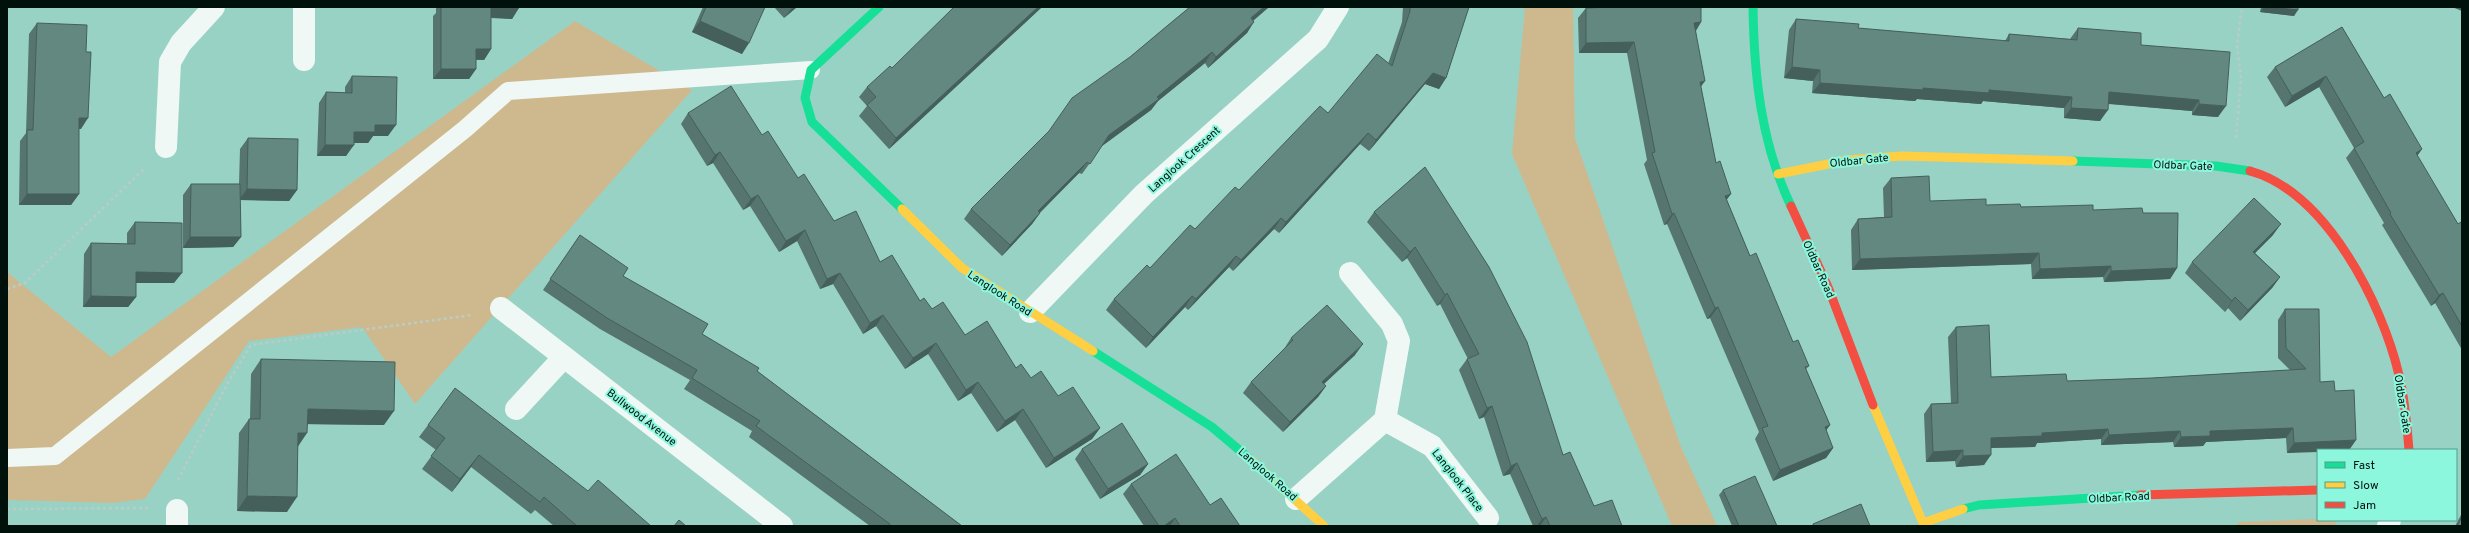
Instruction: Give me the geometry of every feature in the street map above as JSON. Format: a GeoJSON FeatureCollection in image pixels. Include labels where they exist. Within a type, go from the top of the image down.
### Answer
{"type":"FeatureCollection","features":[{"type":"Feature","properties":{"kind":"street"},"geometry":{"type":"LineString","coordinates":[[166,147],[170,62],[181,43],[214,7]]}},
{"type":"Feature","properties":{"kind":"street"},"geometry":{"type":"LineString","coordinates":[[304,7],[304,60]]}},
{"type":"Feature","properties":{"kind":"street"},"geometry":{"type":"LineString","coordinates":[[811,70],[879,7]]}},
{"type":"Feature","properties":{"kind":"street","name":"Langlook Crescent"},"geometry":{"type":"LineString","coordinates":[[1030,312],[1144,194],[1318,39],[1338,7]]}},
{"type":"Feature","properties":{"kind":"street","name":"Oldbar Road"},"geometry":{"type":"LineString","coordinates":[[1753,7],[1759,103],[1770,152],[1778,174],[1827,285],[1878,420],[1923,524],[1944,514],[1979,505],[2182,493],[2317,490]]}},
{"type":"Feature","properties":{"kind":"street","name":"Langlook Road"},"geometry":{"type":"LineString","coordinates":[[811,70],[805,98],[812,122],[962,268],[1212,427],[1296,499],[1324,526]]}},
{"type":"Feature","properties":{"kind":"street","name":"Oldbar Gate"},"geometry":{"type":"LineString","coordinates":[[1778,174],[1848,160],[1902,156],[2216,166],[2255,172],[2286,188],[2322,220],[2356,270],[2381,321],[2396,364],[2404,398],[2409,449]]}},
{"type":"Feature","properties":{"kind":"street"},"geometry":{"type":"LineString","coordinates":[[1296,499],[1385,420],[1399,341],[1392,324],[1350,273]]}},
{"type":"Feature","properties":{"kind":"street","name":"Bullwood Avenue"},"geometry":{"type":"LineString","coordinates":[[501,308],[782,526]]}},
{"type":"Feature","properties":{"kind":"street"},"geometry":{"type":"LineString","coordinates":[[516,409],[564,357]]}},
{"type":"Feature","properties":{"kind":"street","name":"Langlook Place"},"geometry":{"type":"LineString","coordinates":[[1385,420],[1432,446],[1488,518]]}},
{"type":"Feature","properties":{"kind":"lane"},"geometry":{"type":"LineString","coordinates":[[7,458],[55,456],[465,130],[508,91],[811,70]]}},
{"type":"Feature","properties":{"kind":"path"},"geometry":{"type":"LineString","coordinates":[[2232,169],[2241,79],[2237,46],[2242,7]]}},
{"type":"Feature","properties":{"kind":"path"},"geometry":{"type":"LineString","coordinates":[[7,289],[25,283],[166,147]]}},
{"type":"Feature","properties":{"kind":"path"},"geometry":{"type":"LineString","coordinates":[[7,509],[177,518],[174,488],[226,386],[252,345],[484,314],[501,308]]}},
{"type":"Feature","properties":{"kind":"shaded area"},"geometry":{"type":"Polygon","coordinates":[[[1525,7],[1573,7],[1575,138],[1681,447],[1717,526],[1672,526],[1512,154],[1525,7]]]}},
{"type":"Feature","properties":{"kind":"shaded area"},"geometry":{"type":"Polygon","coordinates":[[[575,21],[692,90],[415,404],[362,327],[249,341],[145,499],[112,503],[7,500],[7,272],[111,357],[575,21]]]}},
{"type":"Feature","properties":{"kind":"shaded area"},"geometry":{"type":"Polygon","coordinates":[[[2317,519],[2317,521],[2333,521],[2339,526],[2236,526],[2238,522],[2317,519]]]}},
{"type":"Feature","properties":{"kind":"building"},"geometry":{"type":"Polygon","coordinates":[[[441,7],[491,7],[491,49],[476,49],[476,69],[441,69],[441,7]]]}},
{"type":"Feature","properties":{"kind":"building"},"geometry":{"type":"Polygon","coordinates":[[[496,7],[519,7],[519,8],[496,7]]]}},
{"type":"Feature","properties":{"kind":"building"},"geometry":{"type":"Polygon","coordinates":[[[706,7],[765,7],[749,43],[700,21],[706,7]]]}},
{"type":"Feature","properties":{"kind":"building"},"geometry":{"type":"Polygon","coordinates":[[[954,7],[1038,7],[896,138],[867,105],[876,97],[867,87],[890,66],[892,68],[954,7]]]}},
{"type":"Feature","properties":{"kind":"building"},"geometry":{"type":"Polygon","coordinates":[[[1190,7],[1264,7],[1251,18],[1254,22],[1216,57],[1212,52],[1157,97],[1159,99],[1109,135],[1090,164],[1087,162],[1038,211],[1040,213],[1010,245],[971,209],[1049,131],[1072,98],[1130,57],[1190,7]]]}},
{"type":"Feature","properties":{"kind":"building"},"geometry":{"type":"Polygon","coordinates":[[[1410,7],[1469,7],[1446,78],[1433,73],[1376,140],[1368,133],[1286,222],[1281,218],[1241,260],[1236,256],[1196,299],[1192,296],[1153,337],[1114,299],[1147,265],[1150,268],[1190,225],[1195,229],[1235,187],[1239,190],[1320,106],[1328,113],[1377,54],[1392,66],[1410,7]]]}},
{"type":"Feature","properties":{"kind":"building"},"geometry":{"type":"Polygon","coordinates":[[[1701,7],[1701,22],[1694,23],[1705,81],[1700,82],[1716,163],[1720,161],[1731,194],[1725,196],[1750,256],[1756,253],[1793,342],[1798,340],[1809,366],[1805,367],[1830,425],[1825,427],[1833,448],[1780,470],[1762,428],[1768,426],[1718,307],[1715,308],[1674,213],[1672,214],[1652,153],[1655,152],[1634,42],[1586,43],[1586,8],[1701,7]]]}},
{"type":"Feature","properties":{"kind":"building"},"geometry":{"type":"Polygon","coordinates":[[[2270,7],[2298,7],[2298,10],[2270,7]]]}},
{"type":"Feature","properties":{"kind":"building"},"geometry":{"type":"Polygon","coordinates":[[[1796,19],[1859,24],[1858,28],[2009,41],[2009,34],[2077,40],[2078,28],[2141,33],[2141,45],[2230,52],[2226,106],[2199,104],[2199,100],[2109,92],[2108,110],[2071,108],[2072,97],[1989,90],[1989,93],[1820,83],[1820,70],[1792,67],[1796,19]]]}},
{"type":"Feature","properties":{"kind":"building"},"geometry":{"type":"Polygon","coordinates":[[[37,23],[87,25],[86,52],[91,52],[88,118],[79,118],[79,194],[27,194],[27,130],[33,130],[37,23]]]}},
{"type":"Feature","properties":{"kind":"building"},"geometry":{"type":"Polygon","coordinates":[[[2342,27],[2384,98],[2390,94],[2422,149],[2416,153],[2458,224],[2461,222],[2462,223],[2462,326],[2443,293],[2439,295],[2390,214],[2391,213],[2354,148],[2364,142],[2326,76],[2292,96],[2275,67],[2342,27]]]}},
{"type":"Feature","properties":{"kind":"building"},"geometry":{"type":"Polygon","coordinates":[[[352,76],[397,77],[396,125],[375,125],[375,132],[354,132],[354,145],[325,145],[326,92],[352,93],[352,76]]]}},
{"type":"Feature","properties":{"kind":"building"},"geometry":{"type":"Polygon","coordinates":[[[731,86],[762,135],[768,131],[798,178],[804,174],[834,221],[856,211],[880,262],[892,255],[920,301],[924,298],[932,309],[943,302],[965,335],[987,321],[1016,368],[1021,364],[1031,378],[1041,371],[1058,396],[1073,387],[1100,428],[1054,458],[1023,409],[1005,421],[978,382],[966,390],[936,343],[913,358],[883,315],[870,323],[840,273],[827,279],[805,230],[786,241],[758,195],[751,199],[720,152],[715,155],[688,113],[731,86]]]}},
{"type":"Feature","properties":{"kind":"building"},"geometry":{"type":"Polygon","coordinates":[[[248,138],[298,139],[297,190],[247,189],[248,138]]]}},
{"type":"Feature","properties":{"kind":"building"},"geometry":{"type":"Polygon","coordinates":[[[1425,167],[1489,267],[1527,342],[1563,455],[1570,452],[1594,506],[1612,500],[1622,526],[1550,526],[1546,517],[1542,519],[1517,463],[1511,466],[1492,406],[1487,408],[1467,359],[1479,354],[1447,293],[1445,295],[1415,247],[1410,252],[1374,212],[1425,167]]]}},
{"type":"Feature","properties":{"kind":"building"},"geometry":{"type":"Polygon","coordinates":[[[1929,176],[1930,201],[1986,199],[1986,205],[2020,204],[2021,207],[2093,205],[2093,210],[2142,208],[2143,213],[2178,213],[2177,268],[2111,271],[2111,266],[2040,269],[2039,253],[1860,259],[1858,219],[1892,217],[1891,178],[1929,176]]]}},
{"type":"Feature","properties":{"kind":"building"},"geometry":{"type":"Polygon","coordinates":[[[191,184],[240,184],[241,237],[190,237],[191,184]]]}},
{"type":"Feature","properties":{"kind":"building"},"geometry":{"type":"Polygon","coordinates":[[[2254,198],[2281,224],[2253,252],[2280,277],[2248,310],[2235,297],[2232,301],[2192,262],[2254,198]]]}},
{"type":"Feature","properties":{"kind":"building"},"geometry":{"type":"Polygon","coordinates":[[[135,222],[182,223],[182,273],[136,272],[136,297],[91,296],[91,243],[135,244],[135,222]]]}},
{"type":"Feature","properties":{"kind":"building"},"geometry":{"type":"Polygon","coordinates":[[[580,235],[628,268],[623,276],[708,324],[702,334],[759,368],[757,371],[962,526],[889,526],[890,524],[756,426],[760,421],[692,378],[697,370],[607,318],[550,279],[580,235]]]}},
{"type":"Feature","properties":{"kind":"building"},"geometry":{"type":"Polygon","coordinates":[[[1327,305],[1363,344],[1322,382],[1326,386],[1290,422],[1251,382],[1293,340],[1291,338],[1327,305]]]}},
{"type":"Feature","properties":{"kind":"building"},"geometry":{"type":"Polygon","coordinates":[[[2285,309],[2319,309],[2320,382],[2334,381],[2335,391],[2354,390],[2356,440],[2294,443],[2293,428],[2210,431],[2210,436],[2181,437],[2180,431],[2109,435],[2108,429],[2042,433],[2042,436],[1991,438],[1991,455],[1963,456],[1963,450],[1933,452],[1931,404],[1958,403],[1956,327],[1989,325],[1991,377],[2066,374],[2067,381],[2152,378],[2306,369],[2286,348],[2285,309]]]}},
{"type":"Feature","properties":{"kind":"building"},"geometry":{"type":"Polygon","coordinates":[[[261,359],[395,362],[394,411],[308,409],[307,433],[298,433],[297,497],[247,496],[249,419],[260,419],[261,359]]]}},
{"type":"Feature","properties":{"kind":"building"},"geometry":{"type":"Polygon","coordinates":[[[455,388],[588,491],[598,480],[651,526],[577,526],[544,497],[540,502],[479,455],[460,479],[431,456],[445,438],[428,425],[455,388]]]}},
{"type":"Feature","properties":{"kind":"building"},"geometry":{"type":"Polygon","coordinates":[[[1122,423],[1148,464],[1108,489],[1082,449],[1122,423]]]}},
{"type":"Feature","properties":{"kind":"building"},"geometry":{"type":"Polygon","coordinates":[[[1176,454],[1210,505],[1221,498],[1240,526],[1180,526],[1175,518],[1164,526],[1159,526],[1131,484],[1176,454]]]}},
{"type":"Feature","properties":{"kind":"building"},"geometry":{"type":"Polygon","coordinates":[[[1755,476],[1777,526],[1739,526],[1723,490],[1755,476]]]}},
{"type":"Feature","properties":{"kind":"building"},"geometry":{"type":"Polygon","coordinates":[[[1861,504],[1870,526],[1813,526],[1813,524],[1861,504]]]}},
{"type":"Feature","properties":{"kind":"building"},"geometry":{"type":"Polygon","coordinates":[[[2462,517],[2462,526],[2457,526],[2462,517]]]}},
{"type":"Feature","properties":{"kind":"building"},"geometry":{"type":"Polygon","coordinates":[[[679,520],[686,526],[674,526],[679,520]]]}},
{"type":"Feature","properties":{"kind":"traffic: fast"},"geometry":{"type":"LineString","coordinates":[[879,7],[811,70],[805,98],[812,122],[902,209]]}},
{"type":"Feature","properties":{"kind":"traffic: fast"},"geometry":{"type":"LineString","coordinates":[[1753,7],[1755,58],[1761,109],[1773,158],[1791,206]]}},
{"type":"Feature","properties":{"kind":"traffic: fast"},"geometry":{"type":"LineString","coordinates":[[2073,161],[2216,166],[2250,171]]}},
{"type":"Feature","properties":{"kind":"traffic: fast"},"geometry":{"type":"LineString","coordinates":[[1093,351],[1212,427],[1251,460]]}},
{"type":"Feature","properties":{"kind":"traffic: fast"},"geometry":{"type":"LineString","coordinates":[[1963,509],[1979,505],[2140,495]]}},
{"type":"Feature","properties":{"kind":"traffic: slow"},"geometry":{"type":"LineString","coordinates":[[1778,174],[1848,160],[1902,156],[2073,161]]}},
{"type":"Feature","properties":{"kind":"traffic: slow"},"geometry":{"type":"LineString","coordinates":[[902,209],[962,268],[1093,351]]}},
{"type":"Feature","properties":{"kind":"traffic: slow"},"geometry":{"type":"LineString","coordinates":[[1873,405],[1923,523],[1963,509]]}},
{"type":"Feature","properties":{"kind":"traffic: slow"},"geometry":{"type":"LineString","coordinates":[[1251,460],[1324,526]]}},
{"type":"Feature","properties":{"kind":"traffic: jam"},"geometry":{"type":"LineString","coordinates":[[2250,171],[2278,183],[2303,202],[2326,226],[2347,254],[2364,284],[2391,346],[2401,384],[2407,422],[2409,449]]}},
{"type":"Feature","properties":{"kind":"traffic: jam"},"geometry":{"type":"LineString","coordinates":[[1791,206],[1828,287],[1873,405]]}},
{"type":"Feature","properties":{"kind":"traffic: jam"},"geometry":{"type":"LineString","coordinates":[[2140,495],[2317,490]]}}]}
